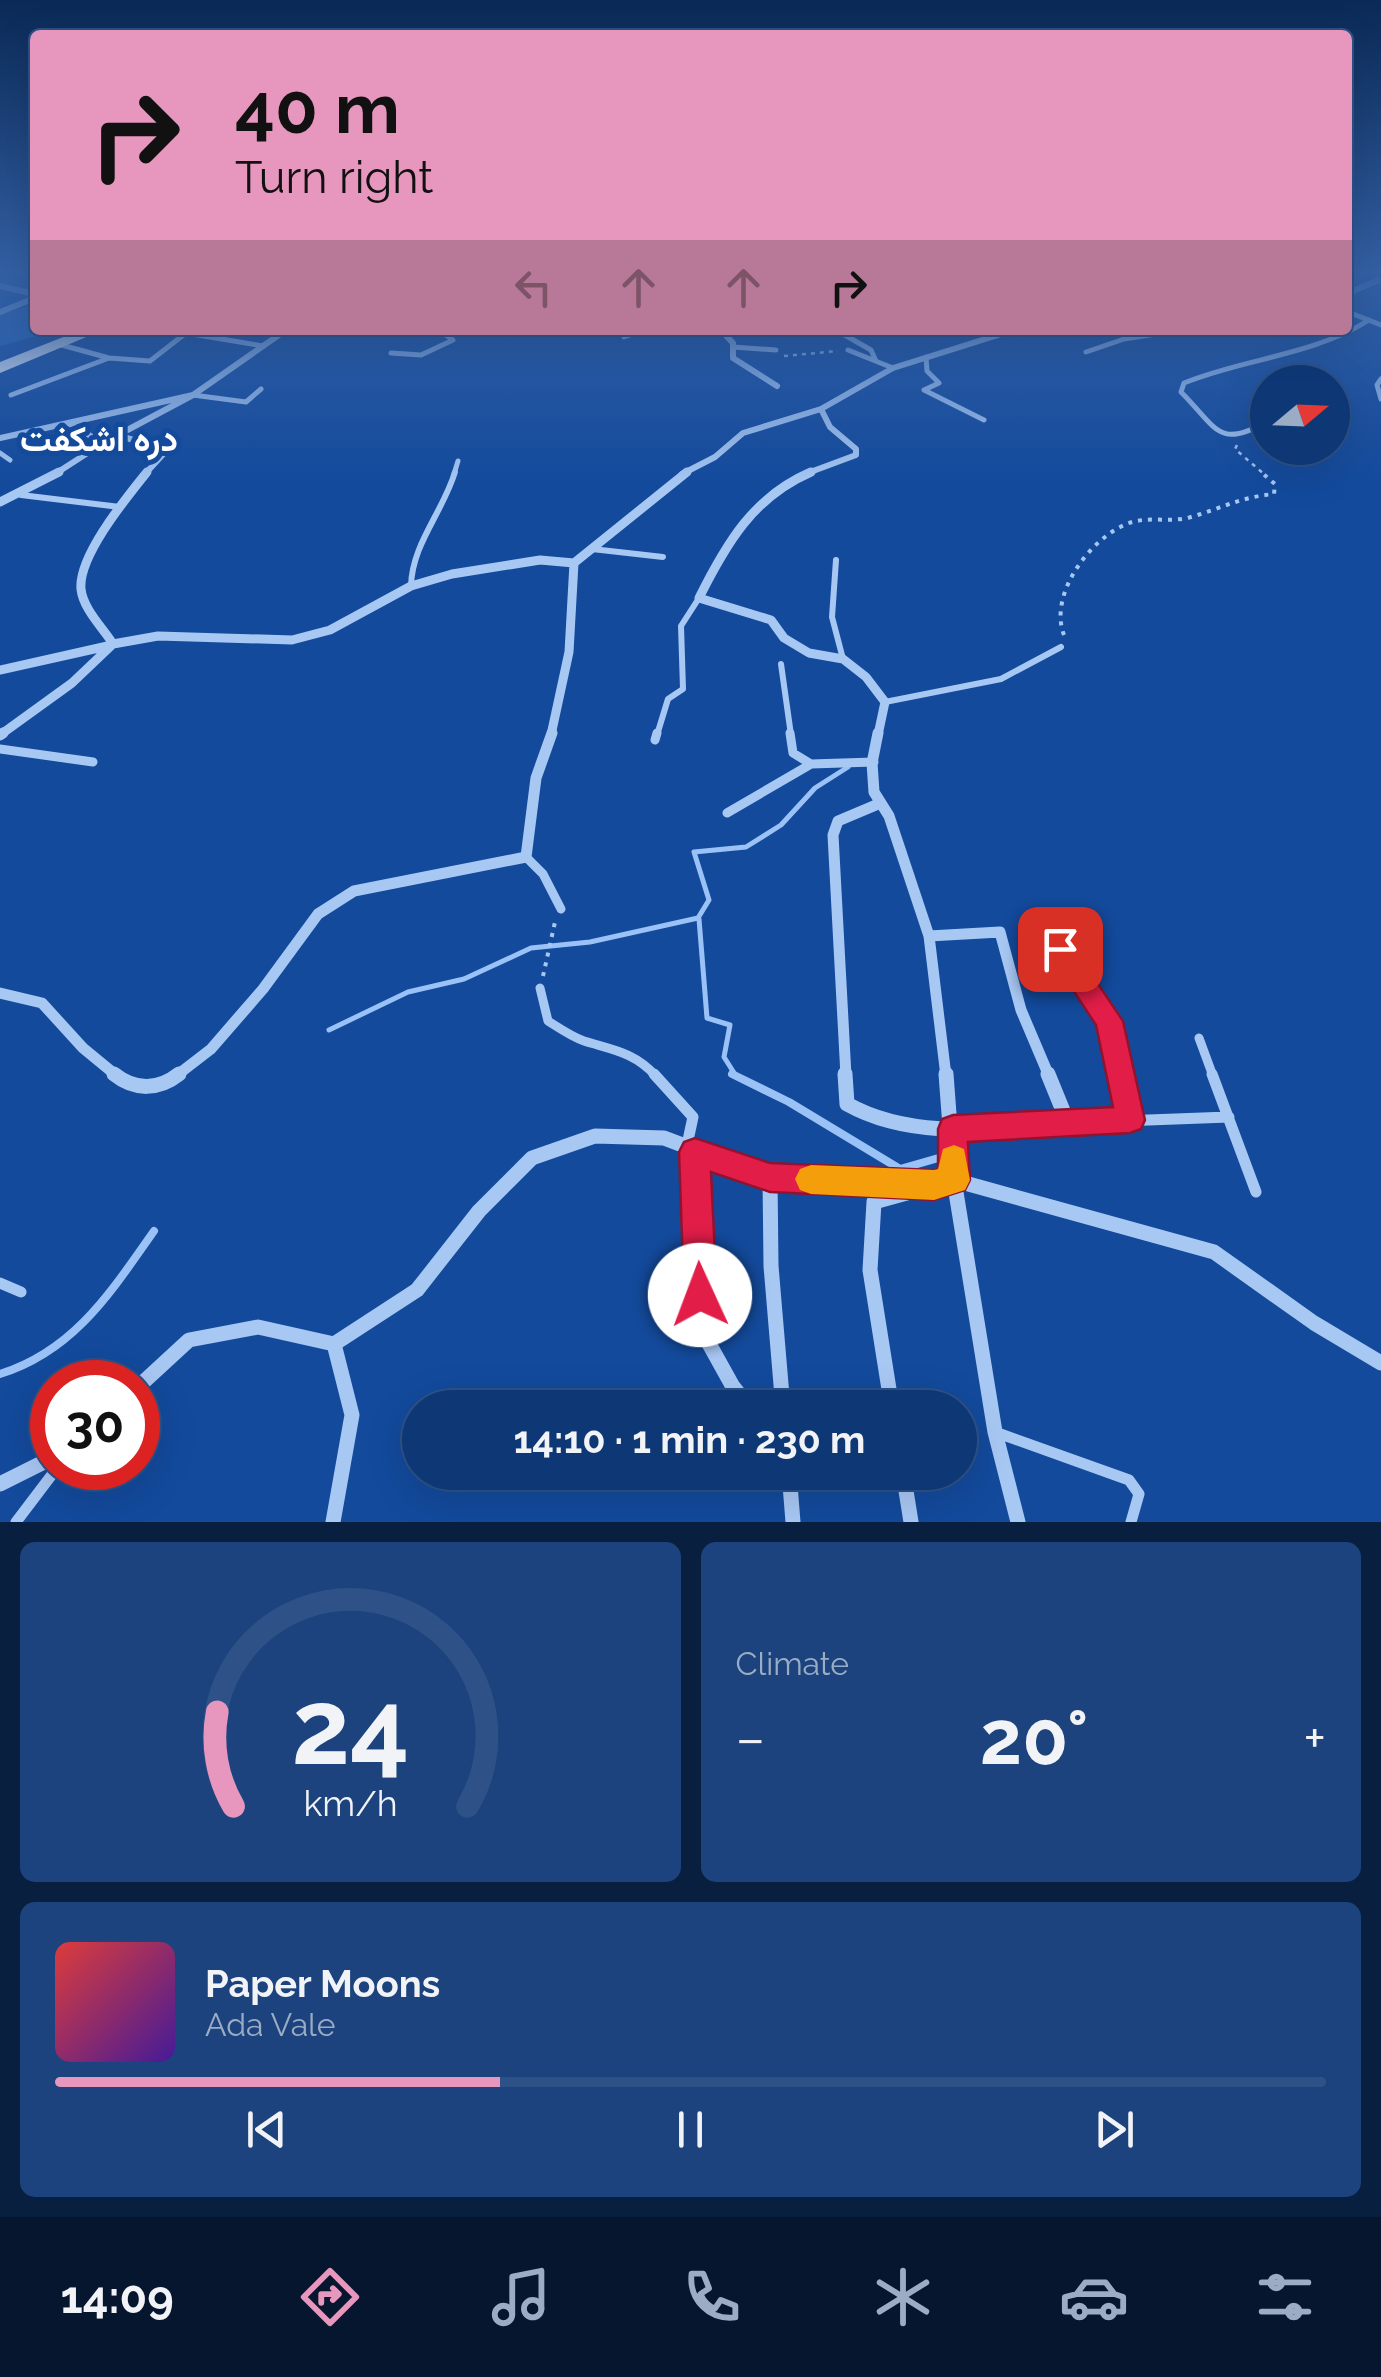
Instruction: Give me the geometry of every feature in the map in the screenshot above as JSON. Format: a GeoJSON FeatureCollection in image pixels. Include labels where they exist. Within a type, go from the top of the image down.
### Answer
{"type":"FeatureCollection","features":[{"type":"Feature","properties":{"kind":"main road"},"geometry":{"type":"LineString","coordinates":[[0,356],[37,345]]}},
{"type":"Feature","properties":{"kind":"main road"},"geometry":{"type":"LineString","coordinates":[[0,368],[47,345]]}},
{"type":"Feature","properties":{"kind":"street"},"geometry":{"type":"LineString","coordinates":[[730,345],[733,358],[741,365],[778,386]]}},
{"type":"Feature","properties":{"kind":"street"},"geometry":{"type":"LineString","coordinates":[[0,670],[158,636],[292,640],[330,630],[411,586],[487,566],[540,560],[574,563],[679,476],[715,458],[743,433],[821,409],[893,368],[963,345]]}},
{"type":"Feature","properties":{"kind":"street"},"geometry":{"type":"LineString","coordinates":[[0,502],[21,495],[102,443],[193,395],[263,346]]}},
{"type":"Feature","properties":{"kind":"street"},"geometry":{"type":"LineString","coordinates":[[0,438],[193,395]]}},
{"type":"Feature","properties":{"kind":"street"},"geometry":{"type":"LineString","coordinates":[[821,409],[830,426],[856,449],[856,455],[815,470],[756,504],[735,528],[699,598],[771,620],[784,638],[809,653],[843,659],[866,677],[886,702],[870,791],[876,805],[889,816],[929,936],[953,1129],[954,1180],[995,1432],[1018,1522]]}},
{"type":"Feature","properties":{"kind":"street"},"geometry":{"type":"LineString","coordinates":[[68,423],[102,443]]}},
{"type":"Feature","properties":{"kind":"street"},"geometry":{"type":"LineString","coordinates":[[113,644],[81,590],[81,574],[121,507],[166,450],[120,436]]}},
{"type":"Feature","properties":{"kind":"street"},"geometry":{"type":"LineString","coordinates":[[0,994],[42,1003],[82,1048],[128,1085],[164,1086],[211,1049],[318,914],[354,892],[424,874],[526,857],[536,778],[556,722],[569,652],[574,563]]}},
{"type":"Feature","properties":{"kind":"street"},"geometry":{"type":"LineString","coordinates":[[0,734],[52,703],[113,644]]}},
{"type":"Feature","properties":{"kind":"street"},"geometry":{"type":"LineString","coordinates":[[876,805],[838,820],[833,835],[848,1104],[865,1118],[953,1129],[1068,1123],[1021,1010],[1000,932],[929,936]]}},
{"type":"Feature","properties":{"kind":"street"},"geometry":{"type":"LineString","coordinates":[[160,1367],[189,1340],[258,1328],[334,1344],[418,1290],[480,1211],[532,1158],[595,1136],[664,1138],[770,1178],[934,1185]]}},
{"type":"Feature","properties":{"kind":"street"},"geometry":{"type":"LineString","coordinates":[[690,1151],[702,1330],[736,1390]]}},
{"type":"Feature","properties":{"kind":"street"},"geometry":{"type":"LineString","coordinates":[[770,1178],[771,1266],[781,1390]]}},
{"type":"Feature","properties":{"kind":"street"},"geometry":{"type":"LineString","coordinates":[[889,1390],[870,1270],[874,1202],[954,1180],[1214,1252],[1314,1323],[1381,1362]]}},
{"type":"Feature","properties":{"kind":"street"},"geometry":{"type":"LineString","coordinates":[[333,1522],[352,1415],[334,1344]]}},
{"type":"Feature","properties":{"kind":"street"},"geometry":{"type":"LineString","coordinates":[[0,1484],[30,1469]]}},
{"type":"Feature","properties":{"kind":"street"},"geometry":{"type":"LineString","coordinates":[[790,1490],[793,1522]]}},
{"type":"Feature","properties":{"kind":"street"},"geometry":{"type":"LineString","coordinates":[[906,1490],[911,1522]]}},
{"type":"Feature","properties":{"kind":"lane"},"geometry":{"type":"LineString","coordinates":[[81,345],[109,358],[150,361],[171,345]]}},
{"type":"Feature","properties":{"kind":"lane"},"geometry":{"type":"LineString","coordinates":[[258,345],[263,346]]}},
{"type":"Feature","properties":{"kind":"lane"},"geometry":{"type":"LineString","coordinates":[[391,353],[421,355],[442,345]]}},
{"type":"Feature","properties":{"kind":"lane"},"geometry":{"type":"LineString","coordinates":[[863,345],[872,350],[876,361]]}},
{"type":"Feature","properties":{"kind":"lane"},"geometry":{"type":"LineString","coordinates":[[1086,352],[1106,345]]}},
{"type":"Feature","properties":{"kind":"lane"},"geometry":{"type":"LineString","coordinates":[[1250,431],[1241,436],[1224,435],[1181,392],[1184,383],[1233,364],[1317,345]]}},
{"type":"Feature","properties":{"kind":"lane"},"geometry":{"type":"LineString","coordinates":[[732,348],[776,350]]}},
{"type":"Feature","properties":{"kind":"lane"},"geometry":{"type":"LineString","coordinates":[[848,350],[893,368]]}},
{"type":"Feature","properties":{"kind":"lane"},"geometry":{"type":"LineString","coordinates":[[926,356],[927,371],[939,383],[924,390],[984,420]]}},
{"type":"Feature","properties":{"kind":"lane"},"geometry":{"type":"LineString","coordinates":[[11,395],[109,358]]}},
{"type":"Feature","properties":{"kind":"lane"},"geometry":{"type":"LineString","coordinates":[[1381,379],[1377,384],[1381,399]]}},
{"type":"Feature","properties":{"kind":"lane"},"geometry":{"type":"LineString","coordinates":[[193,395],[246,402],[261,389]]}},
{"type":"Feature","properties":{"kind":"lane"},"geometry":{"type":"LineString","coordinates":[[0,453],[10,460]]}},
{"type":"Feature","properties":{"kind":"lane"},"geometry":{"type":"LineString","coordinates":[[411,586],[410,567],[424,534],[445,502],[458,461]]}},
{"type":"Feature","properties":{"kind":"lane"},"geometry":{"type":"LineString","coordinates":[[21,495],[121,507]]}},
{"type":"Feature","properties":{"kind":"lane"},"geometry":{"type":"LineString","coordinates":[[592,549],[663,557]]}},
{"type":"Feature","properties":{"kind":"lane"},"geometry":{"type":"LineString","coordinates":[[836,560],[832,617],[843,659]]}},
{"type":"Feature","properties":{"kind":"lane"},"geometry":{"type":"LineString","coordinates":[[655,740],[668,699],[683,689],[681,626],[699,598]]}},
{"type":"Feature","properties":{"kind":"lane"},"geometry":{"type":"LineString","coordinates":[[886,702],[1001,679],[1061,647]]}},
{"type":"Feature","properties":{"kind":"lane"},"geometry":{"type":"LineString","coordinates":[[781,664],[793,753],[811,764]]}},
{"type":"Feature","properties":{"kind":"lane"},"geometry":{"type":"LineString","coordinates":[[0,749],[93,762]]}},
{"type":"Feature","properties":{"kind":"lane"},"geometry":{"type":"LineString","coordinates":[[727,813],[811,764],[874,762]]}},
{"type":"Feature","properties":{"kind":"lane"},"geometry":{"type":"LineString","coordinates":[[526,857],[544,874],[561,909]]}},
{"type":"Feature","properties":{"kind":"lane"},"geometry":{"type":"LineString","coordinates":[[1060,949],[1109,1021],[1130,1120]]}},
{"type":"Feature","properties":{"kind":"lane"},"geometry":{"type":"LineString","coordinates":[[540,988],[548,1022],[582,1041],[612,1046],[643,1062],[673,1093],[693,1117],[690,1151]]}},
{"type":"Feature","properties":{"kind":"lane"},"geometry":{"type":"LineString","coordinates":[[1199,1038],[1256,1192]]}},
{"type":"Feature","properties":{"kind":"lane"},"geometry":{"type":"LineString","coordinates":[[1068,1123],[1229,1118]]}},
{"type":"Feature","properties":{"kind":"lane"},"geometry":{"type":"LineString","coordinates":[[0,1283],[21,1292]]}},
{"type":"Feature","properties":{"kind":"lane"},"geometry":{"type":"LineString","coordinates":[[995,1432],[1129,1480],[1139,1494],[1131,1522]]}},
{"type":"Feature","properties":{"kind":"lane"},"geometry":{"type":"LineString","coordinates":[[16,1522],[40,1490]]}},
{"type":"Feature","properties":{"kind":"path"},"geometry":{"type":"LineString","coordinates":[[776,350],[786,358],[848,350]]}},
{"type":"Feature","properties":{"kind":"path"},"geometry":{"type":"LineString","coordinates":[[1061,647],[1067,642],[1058,620],[1071,577],[1104,534],[1133,521],[1188,518],[1240,497],[1274,494],[1274,484],[1235,449],[1241,436]]}},
{"type":"Feature","properties":{"kind":"path"},"geometry":{"type":"LineString","coordinates":[[540,988],[549,937]]}},
{"type":"Feature","properties":{"kind":"waterway"},"geometry":{"type":"LineString","coordinates":[[329,1030],[408,992],[464,979],[531,948],[590,942],[698,918],[709,900],[694,852],[746,847],[781,825],[815,788],[848,767]]}},
{"type":"Feature","properties":{"kind":"waterway"},"geometry":{"type":"LineString","coordinates":[[699,919],[707,1018],[730,1025],[724,1057],[736,1076]]}},
{"type":"Feature","properties":{"kind":"waterway"},"geometry":{"type":"LineString","coordinates":[[732,1074],[736,1076]]}},
{"type":"Feature","properties":{"kind":"waterway"},"geometry":{"type":"LineString","coordinates":[[736,1076],[789,1102],[900,1169],[942,1157]]}},
{"type":"Feature","properties":{"kind":"waterway"},"geometry":{"type":"LineString","coordinates":[[0,1374],[26,1364],[70,1335],[106,1297],[154,1231]]}},
{"type":"Feature","properties":{"kind":"slow traffic"},"geometry":{"type":"LineString","coordinates":[[811,1179],[934,1185],[954,1180],[954,1159]]}},
{"type":"Feature","properties":{"kind":"district","name":"دره اشکفت"},"geometry":{"type":"Point","coordinates":[99,439]}},
{"type":"Feature","properties":{"kind":"route"},"geometry":{"type":"LineString","coordinates":[[700,1295],[695,1152],[770,1178],[934,1185],[954,1180],[953,1129],[1130,1120],[1109,1021],[1060,949]]}}]}
